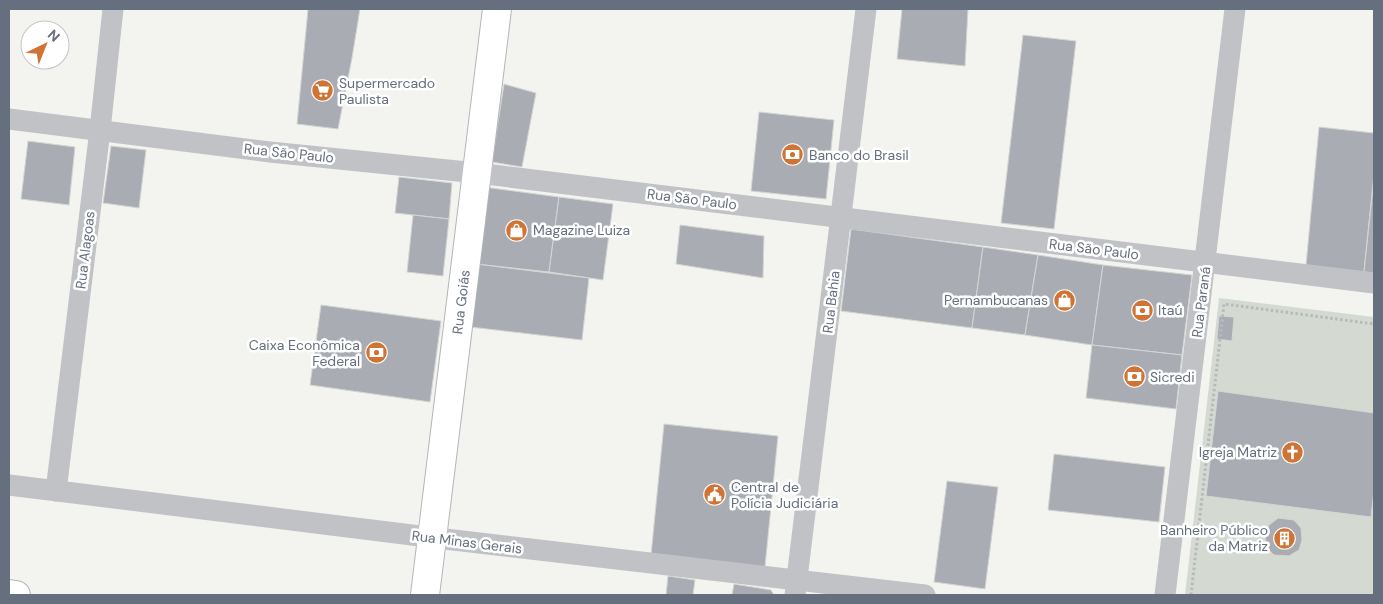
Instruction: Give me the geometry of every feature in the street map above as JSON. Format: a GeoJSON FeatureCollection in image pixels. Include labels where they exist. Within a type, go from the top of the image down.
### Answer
{"type":"FeatureCollection","features":[{"type":"Feature","properties":{"kind":"main road","name":"Rua Goiás"},"geometry":{"type":"LineString","coordinates":[[425,595],[496,9]]}},
{"type":"Feature","properties":{"kind":"main road"},"geometry":{"type":"LineString","coordinates":[[9,594],[16,595]]}},
{"type":"Feature","properties":{"kind":"street","name":"Rua Alagoas"},"geometry":{"type":"LineString","coordinates":[[56,491],[113,9]]}},
{"type":"Feature","properties":{"kind":"street","name":"Rua Bahia"},"geometry":{"type":"LineString","coordinates":[[795,588],[866,9]]}},
{"type":"Feature","properties":{"kind":"street","name":"Rua Paraná"},"geometry":{"type":"LineString","coordinates":[[1165,595],[1235,9]]}},
{"type":"Feature","properties":{"kind":"street","name":"Rua São Paulo"},"geometry":{"type":"LineString","coordinates":[[9,119],[270,152],[477,173],[1374,283]]}},
{"type":"Feature","properties":{"kind":"street","name":"Rua Minas Gerais"},"geometry":{"type":"LineString","coordinates":[[9,485],[432,538],[795,588],[925,595]]}},
{"type":"Feature","properties":{"kind":"path"},"geometry":{"type":"LineString","coordinates":[[1191,595],[1224,304],[1374,324]]}},
{"type":"Feature","properties":{"kind":"shaded area"},"geometry":{"type":"Polygon","coordinates":[[[1219,298],[1374,317],[1374,595],[1185,595],[1219,298]]]}},
{"type":"Feature","properties":{"kind":"building","name":"Supermercado Paulista"},"geometry":{"type":"Polygon","coordinates":[[[308,9],[360,9],[338,129],[297,124],[308,9]]]}},
{"type":"Feature","properties":{"kind":"building"},"geometry":{"type":"Polygon","coordinates":[[[902,9],[968,9],[965,66],[897,59],[902,9]]]}},
{"type":"Feature","properties":{"kind":"building"},"geometry":{"type":"Polygon","coordinates":[[[1023,35],[1076,41],[1054,229],[1001,223],[1023,35]]]}},
{"type":"Feature","properties":{"kind":"building"},"geometry":{"type":"Polygon","coordinates":[[[504,84],[536,93],[522,167],[492,162],[504,84]]]}},
{"type":"Feature","properties":{"kind":"building","name":"Banco do Brasil"},"geometry":{"type":"Polygon","coordinates":[[[759,112],[834,120],[826,199],[751,191],[759,112]]]}},
{"type":"Feature","properties":{"kind":"building"},"geometry":{"type":"Polygon","coordinates":[[[1319,127],[1374,133],[1374,174],[1364,272],[1306,265],[1319,127]]]}},
{"type":"Feature","properties":{"kind":"building"},"geometry":{"type":"Polygon","coordinates":[[[28,141],[75,147],[69,205],[21,199],[28,141]]]}},
{"type":"Feature","properties":{"kind":"building"},"geometry":{"type":"Polygon","coordinates":[[[111,146],[146,150],[139,208],[103,203],[111,146]]]}},
{"type":"Feature","properties":{"kind":"building"},"geometry":{"type":"Polygon","coordinates":[[[399,177],[452,183],[449,219],[395,213],[399,177]]]}},
{"type":"Feature","properties":{"kind":"building","name":"Magazine Luiza"},"geometry":{"type":"Polygon","coordinates":[[[484,187],[559,197],[549,272],[476,264],[484,187]]]}},
{"type":"Feature","properties":{"kind":"building"},"geometry":{"type":"Polygon","coordinates":[[[1374,187],[1374,273],[1364,272],[1374,187]]]}},
{"type":"Feature","properties":{"kind":"building"},"geometry":{"type":"Polygon","coordinates":[[[559,197],[613,204],[603,280],[549,272],[559,197]]]}},
{"type":"Feature","properties":{"kind":"building"},"geometry":{"type":"Polygon","coordinates":[[[413,215],[449,219],[443,276],[407,272],[413,215]]]}},
{"type":"Feature","properties":{"kind":"building"},"geometry":{"type":"Polygon","coordinates":[[[680,225],[764,236],[763,278],[676,264],[680,225]]]}},
{"type":"Feature","properties":{"kind":"building"},"geometry":{"type":"Polygon","coordinates":[[[851,229],[983,247],[972,328],[841,311],[851,229]]]}},
{"type":"Feature","properties":{"kind":"building"},"geometry":{"type":"Polygon","coordinates":[[[983,247],[1038,255],[1025,335],[972,328],[983,247]]]}},
{"type":"Feature","properties":{"kind":"building","name":"Pernambucanas"},"geometry":{"type":"Polygon","coordinates":[[[1038,255],[1103,265],[1092,345],[1025,335],[1038,255]]]}},
{"type":"Feature","properties":{"kind":"building"},"geometry":{"type":"Polygon","coordinates":[[[476,264],[589,278],[582,340],[470,327],[476,264]]]}},
{"type":"Feature","properties":{"kind":"building","name":"Itaú"},"geometry":{"type":"Polygon","coordinates":[[[1103,265],[1192,275],[1182,355],[1092,345],[1103,265]]]}},
{"type":"Feature","properties":{"kind":"building","name":"Caixa Econômica Federal"},"geometry":{"type":"Polygon","coordinates":[[[321,305],[441,321],[430,402],[310,385],[321,305]]]}},
{"type":"Feature","properties":{"kind":"building"},"geometry":{"type":"Polygon","coordinates":[[[1219,316],[1234,317],[1232,341],[1217,339],[1219,316]]]}},
{"type":"Feature","properties":{"kind":"building","name":"Sicredi"},"geometry":{"type":"Polygon","coordinates":[[[1092,345],[1182,355],[1176,409],[1086,398],[1092,345]]]}},
{"type":"Feature","properties":{"kind":"building","name":"Igreja Matriz"},"geometry":{"type":"Polygon","coordinates":[[[1218,391],[1374,413],[1374,490],[1371,517],[1206,496],[1218,391]]]}},
{"type":"Feature","properties":{"kind":"building","name":"Central de Polícia Judiciária"},"geometry":{"type":"Polygon","coordinates":[[[664,424],[778,436],[765,567],[651,555],[664,424]]]}},
{"type":"Feature","properties":{"kind":"building"},"geometry":{"type":"Polygon","coordinates":[[[1054,454],[1165,467],[1159,522],[1048,510],[1054,454]]]}},
{"type":"Feature","properties":{"kind":"building"},"geometry":{"type":"Polygon","coordinates":[[[947,481],[998,487],[985,589],[934,582],[947,481]]]}},
{"type":"Feature","properties":{"kind":"building","name":"Banheiro Público da Matriz"},"geometry":{"type":"Polygon","coordinates":[[[1278,518],[1294,520],[1301,528],[1302,540],[1299,550],[1289,556],[1274,555],[1267,548],[1265,536],[1269,525],[1278,518]]]}},
{"type":"Feature","properties":{"kind":"building"},"geometry":{"type":"Polygon","coordinates":[[[668,576],[695,580],[693,595],[666,595],[668,576]]]}},
{"type":"Feature","properties":{"kind":"building"},"geometry":{"type":"Polygon","coordinates":[[[734,584],[771,590],[774,595],[732,595],[734,584]]]}},
{"type":"Feature","properties":{"kind":"place","name":"Supermercado Paulista"},"geometry":{"type":"Point","coordinates":[323,91]}},
{"type":"Feature","properties":{"kind":"place","name":"Banco do Brasil"},"geometry":{"type":"Point","coordinates":[793,155]}},
{"type":"Feature","properties":{"kind":"place","name":"Magazine Luiza"},"geometry":{"type":"Point","coordinates":[517,230]}},
{"type":"Feature","properties":{"kind":"place","name":"Pernambucanas"},"geometry":{"type":"Point","coordinates":[1064,300]}},
{"type":"Feature","properties":{"kind":"place","name":"Itaú"},"geometry":{"type":"Point","coordinates":[1142,310]}},
{"type":"Feature","properties":{"kind":"place","name":"Caixa Econômica Federal"},"geometry":{"type":"Point","coordinates":[376,353]}},
{"type":"Feature","properties":{"kind":"place","name":"Sicredi"},"geometry":{"type":"Point","coordinates":[1134,377]}},
{"type":"Feature","properties":{"kind":"place","name":"Igreja Matriz"},"geometry":{"type":"Point","coordinates":[1293,452]}},
{"type":"Feature","properties":{"kind":"place","name":"Central de Polícia Judiciária"},"geometry":{"type":"Point","coordinates":[715,495]}},
{"type":"Feature","properties":{"kind":"place","name":"Banheiro Público da Matriz"},"geometry":{"type":"Point","coordinates":[1284,538]}}]}
